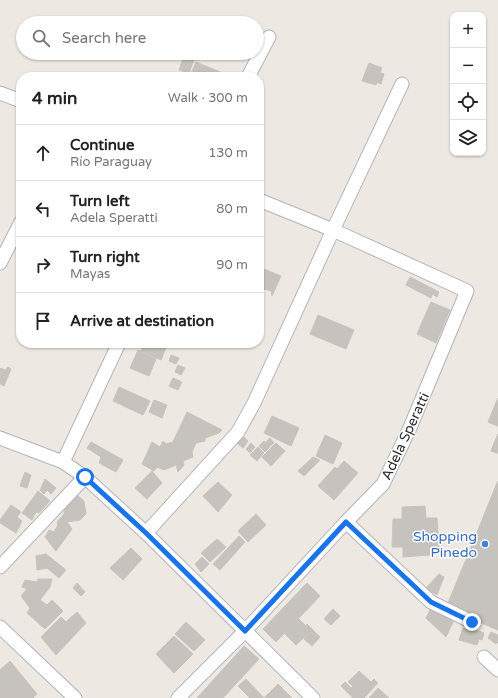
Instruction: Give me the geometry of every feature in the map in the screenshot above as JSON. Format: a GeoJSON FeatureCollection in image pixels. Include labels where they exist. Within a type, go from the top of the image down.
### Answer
{"type":"FeatureCollection","features":[{"type":"Feature","properties":{"kind":"street"},"geometry":{"type":"LineString","coordinates":[[264,44],[268,36]]}},
{"type":"Feature","properties":{"kind":"street"},"geometry":{"type":"LineString","coordinates":[[250,72],[256,60]]}},
{"type":"Feature","properties":{"kind":"street"},"geometry":{"type":"LineString","coordinates":[[146,533],[238,432],[254,403],[402,84]]}},
{"type":"Feature","properties":{"kind":"street"},"geometry":{"type":"LineString","coordinates":[[0,93],[16,99]]}},
{"type":"Feature","properties":{"kind":"street"},"geometry":{"type":"LineString","coordinates":[[264,202],[333,230]]}},
{"type":"Feature","properties":{"kind":"street","name":"Adela Speratti"},"geometry":{"type":"LineString","coordinates":[[178,698],[245,631],[383,484],[409,430],[467,291],[333,230]]}},
{"type":"Feature","properties":{"kind":"street"},"geometry":{"type":"LineString","coordinates":[[0,263],[16,232]]}},
{"type":"Feature","properties":{"kind":"street"},"geometry":{"type":"LineString","coordinates":[[63,462],[117,348]]}},
{"type":"Feature","properties":{"kind":"street"},"geometry":{"type":"LineString","coordinates":[[0,438],[63,462],[85,477],[146,533],[312,698]]}},
{"type":"Feature","properties":{"kind":"street"},"geometry":{"type":"LineString","coordinates":[[0,567],[85,477]]}},
{"type":"Feature","properties":{"kind":"street"},"geometry":{"type":"LineString","coordinates":[[346,522],[431,602],[472,622]]}},
{"type":"Feature","properties":{"kind":"street"},"geometry":{"type":"LineString","coordinates":[[0,627],[75,698]]}},
{"type":"Feature","properties":{"kind":"street"},"geometry":{"type":"LineString","coordinates":[[484,657],[498,670]]}},
{"type":"Feature","properties":{"kind":"building"},"geometry":{"type":"Polygon","coordinates":[[[183,60],[194,60],[189,72],[179,70],[183,60]]]}},
{"type":"Feature","properties":{"kind":"building"},"geometry":{"type":"Polygon","coordinates":[[[196,62],[220,72],[192,72],[196,62]]]}},
{"type":"Feature","properties":{"kind":"building"},"geometry":{"type":"Polygon","coordinates":[[[369,63],[382,68],[380,73],[384,74],[381,84],[377,82],[376,85],[362,81],[369,63]]]}},
{"type":"Feature","properties":{"kind":"building"},"geometry":{"type":"Polygon","coordinates":[[[264,269],[281,276],[272,296],[271,291],[264,289],[264,269]]]}},
{"type":"Feature","properties":{"kind":"building"},"geometry":{"type":"Polygon","coordinates":[[[410,277],[439,292],[437,297],[432,294],[431,298],[406,285],[410,277]]]}},
{"type":"Feature","properties":{"kind":"building"},"geometry":{"type":"Polygon","coordinates":[[[431,302],[450,310],[436,343],[417,334],[431,302]]]}},
{"type":"Feature","properties":{"kind":"building"},"geometry":{"type":"Polygon","coordinates":[[[318,315],[354,330],[346,349],[310,334],[318,315]]]}},
{"type":"Feature","properties":{"kind":"building"},"geometry":{"type":"Polygon","coordinates":[[[142,348],[166,348],[161,360],[141,351],[142,348]]]}},
{"type":"Feature","properties":{"kind":"building"},"geometry":{"type":"Polygon","coordinates":[[[138,350],[156,359],[149,376],[130,368],[138,350]]]}},
{"type":"Feature","properties":{"kind":"building"},"geometry":{"type":"Polygon","coordinates":[[[171,355],[179,358],[176,364],[169,361],[171,355]]]}},
{"type":"Feature","properties":{"kind":"building"},"geometry":{"type":"Polygon","coordinates":[[[178,365],[185,368],[181,375],[175,372],[178,365]]]}},
{"type":"Feature","properties":{"kind":"building"},"geometry":{"type":"Polygon","coordinates":[[[8,367],[11,369],[4,386],[0,384],[0,368],[5,370],[8,367]]]}},
{"type":"Feature","properties":{"kind":"building"},"geometry":{"type":"Polygon","coordinates":[[[173,378],[182,382],[178,390],[169,386],[173,378]]]}},
{"type":"Feature","properties":{"kind":"building"},"geometry":{"type":"Polygon","coordinates":[[[119,387],[150,401],[143,415],[113,401],[119,387]]]}},
{"type":"Feature","properties":{"kind":"building"},"geometry":{"type":"Polygon","coordinates":[[[498,398],[498,426],[488,422],[498,398]]]}},
{"type":"Feature","properties":{"kind":"building"},"geometry":{"type":"Polygon","coordinates":[[[498,399],[498,426],[489,422],[498,399]]]}},
{"type":"Feature","properties":{"kind":"building"},"geometry":{"type":"Polygon","coordinates":[[[498,399],[498,426],[489,422],[498,399]]]}},
{"type":"Feature","properties":{"kind":"building"},"geometry":{"type":"Polygon","coordinates":[[[154,400],[167,405],[162,418],[149,412],[154,400]]]}},
{"type":"Feature","properties":{"kind":"building"},"geometry":{"type":"Polygon","coordinates":[[[187,412],[222,430],[219,433],[205,438],[205,441],[196,443],[192,452],[193,457],[183,461],[184,465],[178,472],[176,465],[164,470],[157,467],[154,471],[142,464],[152,442],[160,447],[163,441],[166,444],[173,442],[187,412]]]}},
{"type":"Feature","properties":{"kind":"building"},"geometry":{"type":"Polygon","coordinates":[[[272,416],[299,428],[291,446],[264,433],[272,416]]]}},
{"type":"Feature","properties":{"kind":"building"},"geometry":{"type":"Polygon","coordinates":[[[498,434],[498,453],[491,451],[498,434]]]}},
{"type":"Feature","properties":{"kind":"building"},"geometry":{"type":"Polygon","coordinates":[[[498,434],[498,453],[491,451],[498,434]]]}},
{"type":"Feature","properties":{"kind":"building"},"geometry":{"type":"Polygon","coordinates":[[[325,435],[342,443],[333,464],[316,456],[325,435]]]}},
{"type":"Feature","properties":{"kind":"building"},"geometry":{"type":"Polygon","coordinates":[[[498,435],[498,453],[491,451],[498,435]]]}},
{"type":"Feature","properties":{"kind":"building"},"geometry":{"type":"Polygon","coordinates":[[[243,436],[248,441],[243,448],[237,443],[243,436]]]}},
{"type":"Feature","properties":{"kind":"building"},"geometry":{"type":"Polygon","coordinates":[[[270,438],[274,443],[270,446],[266,442],[270,438]]]}},
{"type":"Feature","properties":{"kind":"building"},"geometry":{"type":"Polygon","coordinates":[[[264,441],[270,447],[265,452],[259,446],[264,441]]]}},
{"type":"Feature","properties":{"kind":"building"},"geometry":{"type":"Polygon","coordinates":[[[91,442],[123,460],[116,472],[99,463],[101,457],[87,448],[91,442]]]}},
{"type":"Feature","properties":{"kind":"building"},"geometry":{"type":"Polygon","coordinates":[[[251,443],[255,447],[250,453],[246,449],[251,443]]]}},
{"type":"Feature","properties":{"kind":"building"},"geometry":{"type":"Polygon","coordinates":[[[276,443],[285,451],[271,466],[262,457],[276,443]]]}},
{"type":"Feature","properties":{"kind":"building"},"geometry":{"type":"Polygon","coordinates":[[[258,447],[264,453],[257,461],[250,455],[258,447]]]}},
{"type":"Feature","properties":{"kind":"building"},"geometry":{"type":"Polygon","coordinates":[[[313,457],[320,460],[304,476],[298,471],[313,457]]]}},
{"type":"Feature","properties":{"kind":"building"},"geometry":{"type":"Polygon","coordinates":[[[344,461],[358,473],[334,500],[318,486],[335,467],[337,469],[344,461]]]}},
{"type":"Feature","properties":{"kind":"building"},"geometry":{"type":"Polygon","coordinates":[[[152,471],[162,483],[147,499],[135,488],[152,471]]]}},
{"type":"Feature","properties":{"kind":"building"},"geometry":{"type":"Polygon","coordinates":[[[25,472],[31,475],[27,488],[20,486],[25,472]]]}},
{"type":"Feature","properties":{"kind":"building"},"geometry":{"type":"Polygon","coordinates":[[[45,479],[56,488],[51,494],[47,490],[44,494],[40,490],[45,479]]]}},
{"type":"Feature","properties":{"kind":"building","name":"Shopping Pinedo"},"geometry":{"type":"Polygon","coordinates":[[[498,481],[498,630],[489,626],[492,619],[450,602],[498,481]]]}},
{"type":"Feature","properties":{"kind":"building","name":"Shopping Pinedo"},"geometry":{"type":"Polygon","coordinates":[[[498,481],[498,630],[446,608],[498,481]]]}},
{"type":"Feature","properties":{"kind":"building","name":"Shopping Pinedo"},"geometry":{"type":"Polygon","coordinates":[[[498,481],[498,630],[489,626],[492,619],[450,602],[498,481]]]}},
{"type":"Feature","properties":{"kind":"building"},"geometry":{"type":"Polygon","coordinates":[[[218,482],[232,495],[218,512],[203,496],[218,482]]]}},
{"type":"Feature","properties":{"kind":"building"},"geometry":{"type":"Polygon","coordinates":[[[38,491],[50,501],[39,513],[36,512],[32,520],[22,513],[38,491]]]}},
{"type":"Feature","properties":{"kind":"building"},"geometry":{"type":"Polygon","coordinates":[[[77,495],[84,501],[86,514],[80,520],[67,522],[72,529],[56,551],[45,537],[49,530],[54,532],[58,525],[57,522],[64,514],[65,502],[77,495]]]}},
{"type":"Feature","properties":{"kind":"building"},"geometry":{"type":"Polygon","coordinates":[[[11,505],[21,512],[17,517],[22,521],[16,533],[0,523],[0,520],[11,505]]]}},
{"type":"Feature","properties":{"kind":"building"},"geometry":{"type":"Polygon","coordinates":[[[425,506],[426,518],[437,518],[439,548],[429,548],[430,555],[403,557],[403,547],[392,547],[393,519],[402,519],[402,507],[425,506]]]}},
{"type":"Feature","properties":{"kind":"building"},"geometry":{"type":"Polygon","coordinates":[[[256,514],[266,525],[248,542],[238,531],[256,514]]]}},
{"type":"Feature","properties":{"kind":"building"},"geometry":{"type":"Polygon","coordinates":[[[239,536],[245,542],[220,570],[213,564],[239,536]]]}},
{"type":"Feature","properties":{"kind":"building"},"geometry":{"type":"Polygon","coordinates":[[[217,539],[226,547],[210,562],[201,553],[217,539]]]}},
{"type":"Feature","properties":{"kind":"building"},"geometry":{"type":"Polygon","coordinates":[[[131,548],[142,559],[123,580],[110,568],[131,548]]]}},
{"type":"Feature","properties":{"kind":"building"},"geometry":{"type":"Polygon","coordinates":[[[46,554],[66,570],[59,578],[47,568],[37,570],[36,556],[46,554]]]}},
{"type":"Feature","properties":{"kind":"building"},"geometry":{"type":"Polygon","coordinates":[[[202,557],[209,564],[201,572],[195,564],[202,557]]]}},
{"type":"Feature","properties":{"kind":"building"},"geometry":{"type":"Polygon","coordinates":[[[439,574],[444,577],[437,595],[426,588],[439,574]]]}},
{"type":"Feature","properties":{"kind":"building"},"geometry":{"type":"Polygon","coordinates":[[[38,579],[52,579],[50,587],[40,600],[47,605],[52,600],[63,611],[45,629],[27,613],[30,608],[21,596],[27,589],[22,587],[25,580],[37,582],[38,579]]]}},
{"type":"Feature","properties":{"kind":"building"},"geometry":{"type":"Polygon","coordinates":[[[77,583],[85,592],[81,596],[73,588],[77,583]]]}},
{"type":"Feature","properties":{"kind":"building"},"geometry":{"type":"Polygon","coordinates":[[[307,583],[320,596],[276,642],[263,629],[307,583]]]}},
{"type":"Feature","properties":{"kind":"building"},"geometry":{"type":"Polygon","coordinates":[[[432,606],[455,618],[446,637],[426,618],[432,606]]]}},
{"type":"Feature","properties":{"kind":"building"},"geometry":{"type":"Polygon","coordinates":[[[333,609],[340,616],[331,625],[324,619],[333,609]]]}},
{"type":"Feature","properties":{"kind":"building"},"geometry":{"type":"Polygon","coordinates":[[[77,612],[86,623],[56,655],[41,637],[61,617],[66,622],[77,612]]]}},
{"type":"Feature","properties":{"kind":"building"},"geometry":{"type":"Polygon","coordinates":[[[299,619],[305,625],[303,627],[309,633],[296,645],[284,633],[299,619]]]}},
{"type":"Feature","properties":{"kind":"building"},"geometry":{"type":"Polygon","coordinates":[[[186,622],[205,640],[194,651],[175,634],[186,622]]]}},
{"type":"Feature","properties":{"kind":"building"},"geometry":{"type":"Polygon","coordinates":[[[307,624],[320,637],[312,646],[304,639],[310,633],[304,627],[307,624]]]}},
{"type":"Feature","properties":{"kind":"building"},"geometry":{"type":"Polygon","coordinates":[[[466,626],[484,633],[482,640],[479,639],[477,645],[459,640],[463,628],[465,629],[466,626]]]}},
{"type":"Feature","properties":{"kind":"building"},"geometry":{"type":"Polygon","coordinates":[[[491,632],[498,635],[498,642],[496,644],[488,638],[491,632]]]}},
{"type":"Feature","properties":{"kind":"building"},"geometry":{"type":"Polygon","coordinates":[[[174,636],[193,654],[174,673],[156,654],[174,636]]]}},
{"type":"Feature","properties":{"kind":"building"},"geometry":{"type":"Polygon","coordinates":[[[244,646],[259,659],[223,698],[197,698],[244,646]]]}},
{"type":"Feature","properties":{"kind":"building"},"geometry":{"type":"Polygon","coordinates":[[[10,661],[37,694],[33,698],[0,698],[0,670],[10,661]]]}},
{"type":"Feature","properties":{"kind":"building"},"geometry":{"type":"Polygon","coordinates":[[[359,671],[371,682],[374,679],[378,683],[364,698],[353,698],[341,686],[345,682],[351,688],[353,686],[348,682],[359,671]]]}},
{"type":"Feature","properties":{"kind":"building"},"geometry":{"type":"Polygon","coordinates":[[[246,679],[264,698],[250,698],[238,686],[246,679]]]}},
{"type":"Feature","properties":{"kind":"building"},"geometry":{"type":"Polygon","coordinates":[[[278,684],[292,698],[264,698],[278,684]]]}},
{"type":"Feature","properties":{"kind":"building"},"geometry":{"type":"Polygon","coordinates":[[[378,688],[389,698],[369,698],[378,688]]]}},
{"type":"Feature","properties":{"kind":"place","name":"Shopping Pinedo"},"geometry":{"type":"Point","coordinates":[485,544]}},
{"type":"Feature","properties":{"kind":"route"},"geometry":{"type":"LineString","coordinates":[[85,477],[146,533],[245,631],[346,522],[431,602],[472,622]]}}]}
